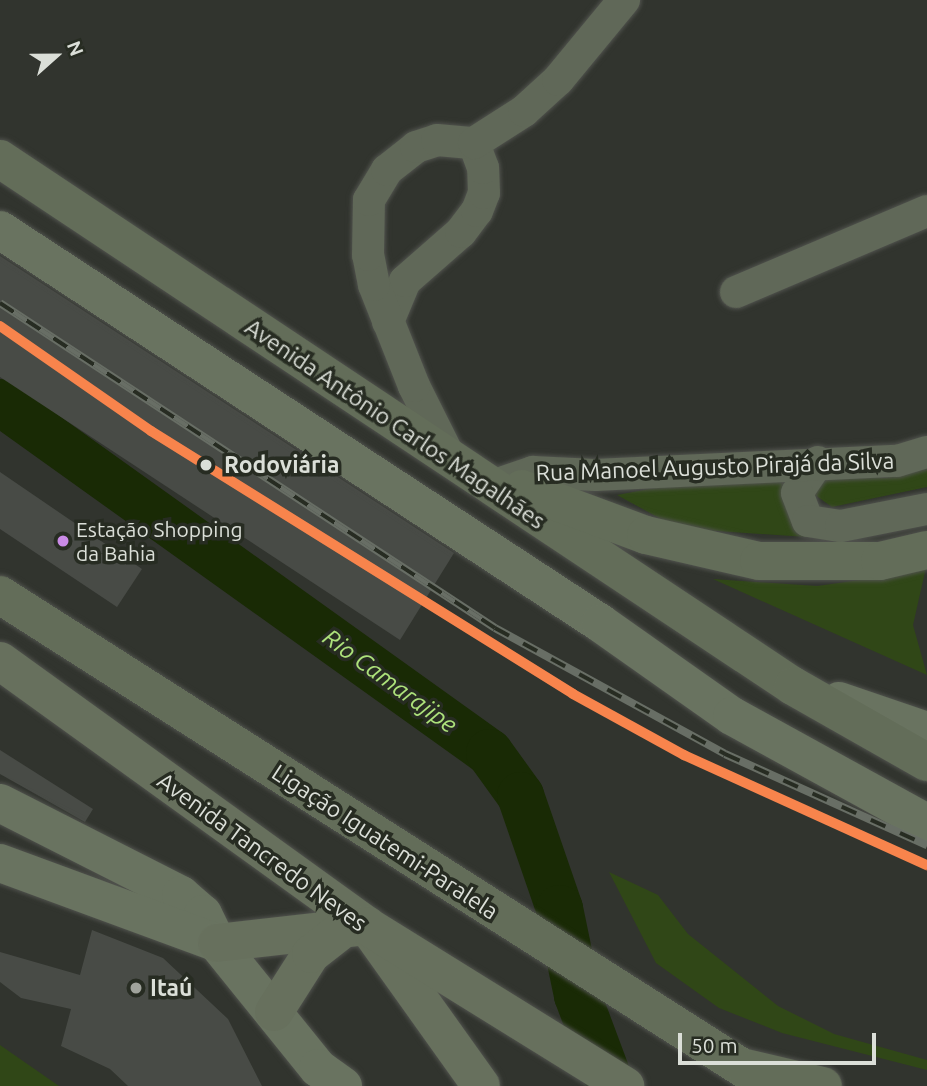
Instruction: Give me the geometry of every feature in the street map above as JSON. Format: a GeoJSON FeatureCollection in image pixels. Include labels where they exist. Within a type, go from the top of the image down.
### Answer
{"type":"FeatureCollection","features":[{"type":"Feature","properties":{"kind":"highway","name":"Avenida Antônio Carlos Magalhães"},"geometry":{"type":"LineString","coordinates":[[0,159],[793,686],[927,762]]}},
{"type":"Feature","properties":{"kind":"highway"},"geometry":{"type":"LineString","coordinates":[[452,461],[646,536],[759,561],[836,563],[922,550]]}},
{"type":"Feature","properties":{"kind":"highway","name":"Ligação Iguatemi-Paralela"},"geometry":{"type":"LineString","coordinates":[[0,595],[757,1077],[823,1086]]}},
{"type":"Feature","properties":{"kind":"main road"},"geometry":{"type":"LineString","coordinates":[[0,230],[600,622],[732,716],[927,823]]}},
{"type":"Feature","properties":{"kind":"main road","name":"Avenida Tancredo Neves"},"geometry":{"type":"LineString","coordinates":[[0,661],[354,929],[481,1086]]}},
{"type":"Feature","properties":{"kind":"main road"},"geometry":{"type":"LineString","coordinates":[[793,686],[927,731]]}},
{"type":"Feature","properties":{"kind":"main road"},"geometry":{"type":"LineString","coordinates":[[0,803],[161,881],[203,914],[217,943],[318,1068],[343,1086]]}},
{"type":"Feature","properties":{"kind":"main road"},"geometry":{"type":"LineString","coordinates":[[0,863],[217,943],[354,929],[421,960],[625,1086]]}},
{"type":"Feature","properties":{"kind":"main road"},"geometry":{"type":"LineString","coordinates":[[274,1012],[295,988],[311,954],[354,929]]}},
{"type":"Feature","properties":{"kind":"street"},"geometry":{"type":"LineString","coordinates":[[452,461],[388,322],[368,255],[369,200],[387,170],[416,148],[437,140],[474,143],[524,111],[558,79],[624,0]]}},
{"type":"Feature","properties":{"kind":"street"},"geometry":{"type":"LineString","coordinates":[[388,322],[405,281],[461,232],[477,211],[484,193],[483,168],[474,143]]}},
{"type":"Feature","properties":{"kind":"street"},"geometry":{"type":"LineString","coordinates":[[736,292],[927,211]]}},
{"type":"Feature","properties":{"kind":"street","name":"Rua Manoel Augusto Pirajá da Silva"},"geometry":{"type":"LineString","coordinates":[[503,482],[533,472],[595,475],[818,462],[897,461],[927,452]]}},
{"type":"Feature","properties":{"kind":"street"},"geometry":{"type":"LineString","coordinates":[[818,462],[797,492],[808,521],[841,526],[926,509]]}},
{"type":"Feature","properties":{"kind":"green space"},"geometry":{"type":"Polygon","coordinates":[[[927,469],[927,487],[832,507],[815,495],[819,478],[843,471],[884,478],[927,469]]]}},
{"type":"Feature","properties":{"kind":"green space"},"geometry":{"type":"Polygon","coordinates":[[[787,474],[786,507],[807,537],[702,530],[661,519],[617,495],[702,479],[787,474]]]}},
{"type":"Feature","properties":{"kind":"green space"},"geometry":{"type":"Polygon","coordinates":[[[927,563],[913,625],[927,675],[713,579],[817,586],[881,577],[927,563]]]}},
{"type":"Feature","properties":{"kind":"green space"},"geometry":{"type":"Polygon","coordinates":[[[609,872],[658,895],[688,934],[778,1006],[834,1034],[927,1060],[927,1070],[782,1033],[719,1008],[656,963],[609,872]]]}},
{"type":"Feature","properties":{"kind":"green space"},"geometry":{"type":"Polygon","coordinates":[[[0,1045],[59,1086],[0,1086],[0,1045]]]}},
{"type":"Feature","properties":{"kind":"building","name":"Rodoviária"},"geometry":{"type":"Polygon","coordinates":[[[0,256],[454,553],[400,640],[0,377],[0,256]]]}},
{"type":"Feature","properties":{"kind":"building","name":"Estação Shopping da Bahia"},"geometry":{"type":"Polygon","coordinates":[[[0,472],[142,569],[117,607],[0,529],[0,472]]]}},
{"type":"Feature","properties":{"kind":"building"},"geometry":{"type":"Polygon","coordinates":[[[0,750],[93,809],[85,822],[0,774],[0,750]]]}},
{"type":"Feature","properties":{"kind":"building","name":"Itaú"},"geometry":{"type":"Polygon","coordinates":[[[92,930],[163,958],[228,1019],[262,1086],[128,1086],[110,1069],[61,1046],[71,1009],[21,998],[0,982],[0,952],[80,975],[92,930]]]}},
{"type":"Feature","properties":{"kind":"waterway","name":"Rio Camarajipe"},"geometry":{"type":"LineString","coordinates":[[0,402],[489,752],[520,795],[559,908],[577,995],[611,1086]]}},
{"type":"Feature","properties":{"kind":"railway"},"geometry":{"type":"LineString","coordinates":[[0,303],[495,628],[725,754],[927,845]]}},
{"type":"Feature","properties":{"kind":"transit line"},"geometry":{"type":"LineString","coordinates":[[0,326],[151,431],[573,694],[684,755],[927,865]]}},
{"type":"Feature","properties":{"kind":"place","name":"Rodoviária"},"geometry":{"type":"Point","coordinates":[206,465]}},
{"type":"Feature","properties":{"kind":"place","name":"Estação Shopping da Bahia"},"geometry":{"type":"Point","coordinates":[63,541]}},
{"type":"Feature","properties":{"kind":"place","name":"Itaú"},"geometry":{"type":"Point","coordinates":[136,988]}}]}
